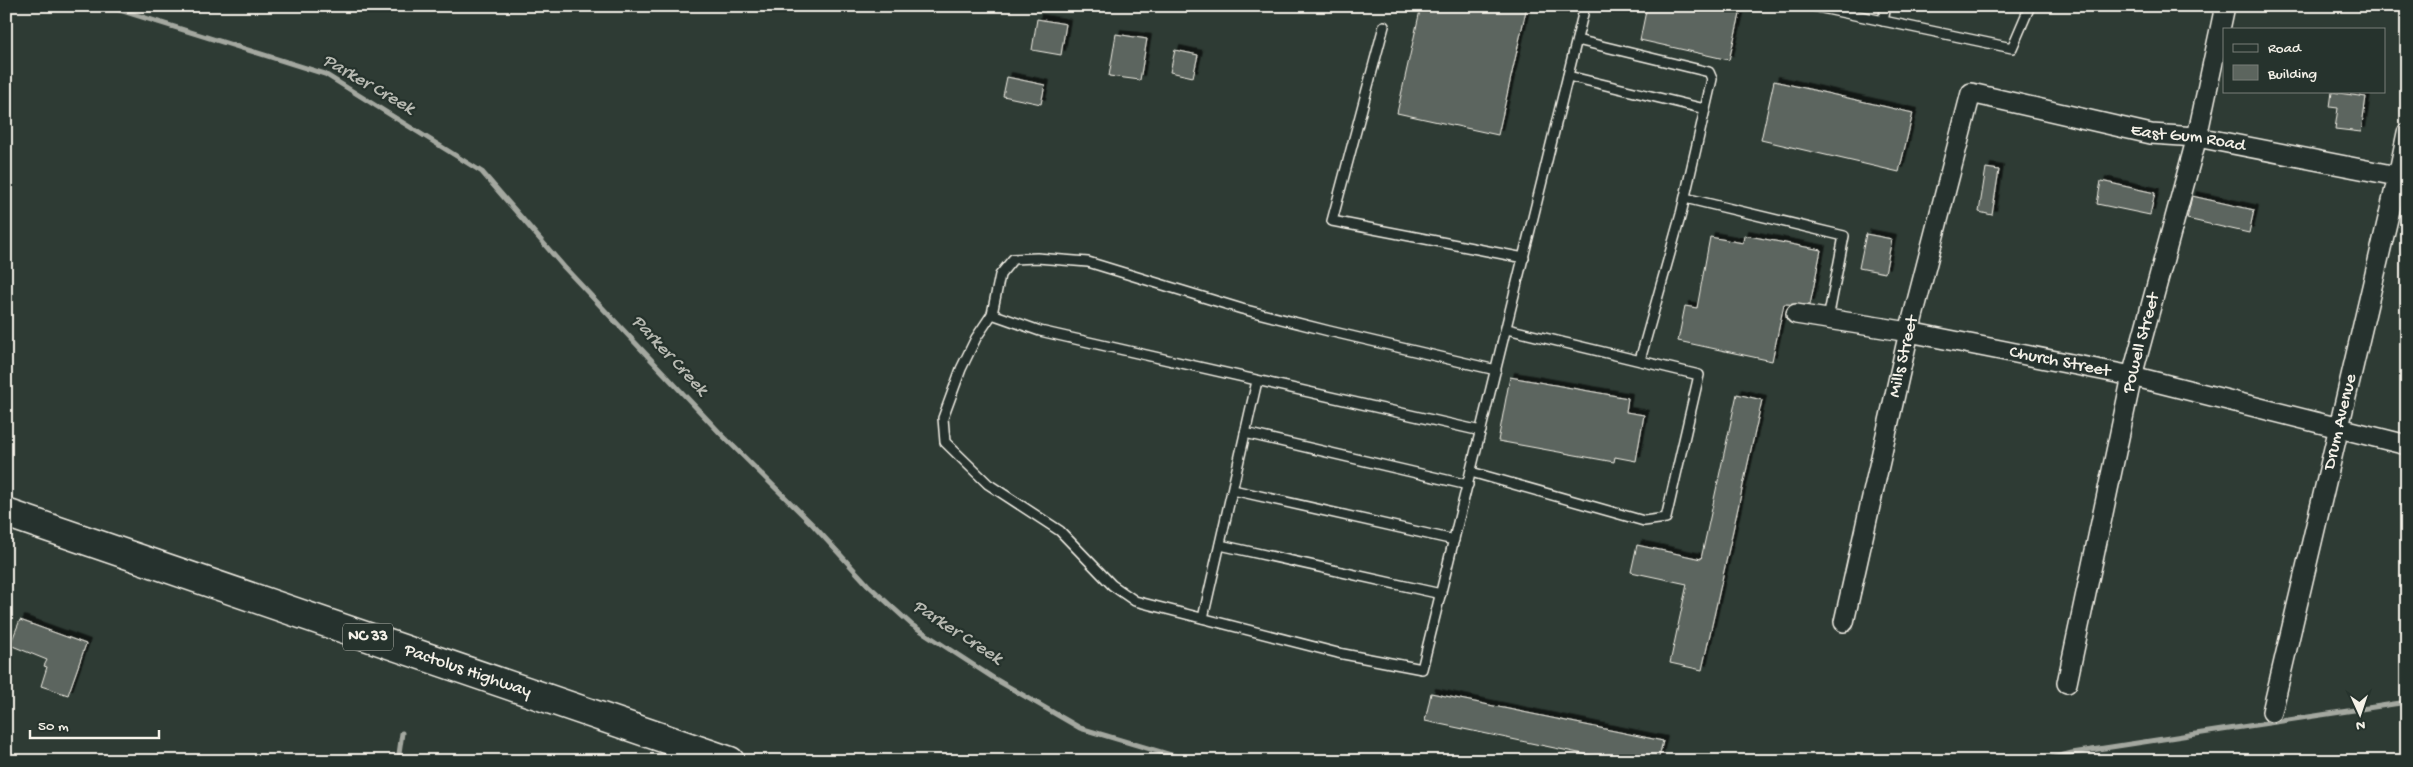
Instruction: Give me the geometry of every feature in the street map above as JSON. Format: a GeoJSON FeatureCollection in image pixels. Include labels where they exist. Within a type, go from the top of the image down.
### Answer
{"type":"FeatureCollection","features":[{"type":"Feature","properties":{"kind":"main road","name":"Pactolus Highway"},"geometry":{"type":"LineString","coordinates":[[6,513],[730,761]]}},
{"type":"Feature","properties":{"kind":"street","name":"Powell Street"},"geometry":{"type":"LineString","coordinates":[[2067,683],[2132,376],[2197,137],[2224,6]]}},
{"type":"Feature","properties":{"kind":"street","name":"East Gum Road"},"geometry":{"type":"LineString","coordinates":[[1971,93],[2151,134],[2197,137],[2403,177]]}},
{"type":"Feature","properties":{"kind":"street","name":"Mills Street"},"geometry":{"type":"LineString","coordinates":[[1844,622],[1909,332],[1971,93]]}},
{"type":"Feature","properties":{"kind":"street","name":"Drum Avenue"},"geometry":{"type":"LineString","coordinates":[[2272,712],[2338,428],[2403,177],[2407,133]]}},
{"type":"Feature","properties":{"kind":"street","name":"Church Street"},"geometry":{"type":"LineString","coordinates":[[1796,314],[1909,332],[2132,376],[2407,445]]}},
{"type":"Feature","properties":{"kind":"lane"},"geometry":{"type":"LineString","coordinates":[[1496,370],[1262,314],[1088,262],[1037,258],[1013,259],[1000,275],[992,314],[976,338],[958,377],[943,418],[945,442],[988,484],[1060,531],[1112,585],[1136,601],[1338,653],[1422,669],[1507,328],[1585,6]]}},
{"type":"Feature","properties":{"kind":"lane"},"geometry":{"type":"LineString","coordinates":[[1812,6],[2012,48],[2030,6]]}},
{"type":"Feature","properties":{"kind":"lane"},"geometry":{"type":"LineString","coordinates":[[1883,22],[1886,6]]}},
{"type":"Feature","properties":{"kind":"lane"},"geometry":{"type":"LineString","coordinates":[[1384,26],[1332,221],[1524,258]]}},
{"type":"Feature","properties":{"kind":"lane"},"geometry":{"type":"LineString","coordinates":[[1577,40],[1709,72],[1712,80],[1685,198],[1640,360]]}},
{"type":"Feature","properties":{"kind":"lane"},"geometry":{"type":"LineString","coordinates":[[1568,76],[1705,109]]}},
{"type":"Feature","properties":{"kind":"lane"},"geometry":{"type":"LineString","coordinates":[[1685,198],[1844,236],[1828,319]]}},
{"type":"Feature","properties":{"kind":"lane"},"geometry":{"type":"LineString","coordinates":[[992,314],[1040,332],[1481,431]]}},
{"type":"Feature","properties":{"kind":"lane"},"geometry":{"type":"LineString","coordinates":[[1471,472],[1644,521],[1666,518],[1699,375],[1507,328]]}},
{"type":"Feature","properties":{"kind":"lane"},"geometry":{"type":"LineString","coordinates":[[1203,618],[1257,382]]}},
{"type":"Feature","properties":{"kind":"lane"},"geometry":{"type":"LineString","coordinates":[[1246,433],[1468,485]]}},
{"type":"Feature","properties":{"kind":"lane"},"geometry":{"type":"LineString","coordinates":[[1232,490],[1454,540]]}},
{"type":"Feature","properties":{"kind":"lane"},"geometry":{"type":"LineString","coordinates":[[1220,545],[1441,594]]}},
{"type":"Feature","properties":{"kind":"building"},"geometry":{"type":"Polygon","coordinates":[[[1421,6],[1527,6],[1498,135],[1397,113],[1421,6]]]}},
{"type":"Feature","properties":{"kind":"building"},"geometry":{"type":"Polygon","coordinates":[[[1647,6],[1742,6],[1729,60],[1640,40],[1647,6]]]}},
{"type":"Feature","properties":{"kind":"building"},"geometry":{"type":"Polygon","coordinates":[[[1037,19],[1066,24],[1061,55],[1032,50],[1037,19]]]}},
{"type":"Feature","properties":{"kind":"building"},"geometry":{"type":"Polygon","coordinates":[[[1116,34],[1147,39],[1140,80],[1109,76],[1116,34]]]}},
{"type":"Feature","properties":{"kind":"building"},"geometry":{"type":"Polygon","coordinates":[[[1175,50],[1198,55],[1193,77],[1170,72],[1175,50]]]}},
{"type":"Feature","properties":{"kind":"building"},"geometry":{"type":"Polygon","coordinates":[[[1007,77],[1045,85],[1041,104],[1003,96],[1007,77]]]}},
{"type":"Feature","properties":{"kind":"building"},"geometry":{"type":"Polygon","coordinates":[[[1774,81],[1913,113],[1899,172],[1761,140],[1774,81]]]}},
{"type":"Feature","properties":{"kind":"building"},"geometry":{"type":"Polygon","coordinates":[[[2332,92],[2366,97],[2361,132],[2335,129],[2338,108],[2330,107],[2332,92]]]}},
{"type":"Feature","properties":{"kind":"building"},"geometry":{"type":"Polygon","coordinates":[[[1986,168],[1999,170],[1992,215],[1979,212],[1986,168]]]}},
{"type":"Feature","properties":{"kind":"building"},"geometry":{"type":"Polygon","coordinates":[[[2101,181],[2155,193],[2150,215],[2097,204],[2101,181]]]}},
{"type":"Feature","properties":{"kind":"building"},"geometry":{"type":"Polygon","coordinates":[[[2192,196],[2254,210],[2249,233],[2187,219],[2192,196]]]}},
{"type":"Feature","properties":{"kind":"building"},"geometry":{"type":"Polygon","coordinates":[[[1866,234],[1892,239],[1885,273],[1859,268],[1866,234]]]}},
{"type":"Feature","properties":{"kind":"building"},"geometry":{"type":"Polygon","coordinates":[[[1744,235],[1821,250],[1810,305],[1784,304],[1772,361],[1678,341],[1685,306],[1697,308],[1710,237],[1743,243],[1744,235]]]}},
{"type":"Feature","properties":{"kind":"building"},"geometry":{"type":"Polygon","coordinates":[[[1510,377],[1628,398],[1626,412],[1644,415],[1636,461],[1615,457],[1614,462],[1498,441],[1510,377]]]}},
{"type":"Feature","properties":{"kind":"building"},"geometry":{"type":"Polygon","coordinates":[[[1737,394],[1762,400],[1702,670],[1670,663],[1687,584],[1631,572],[1637,545],[1701,559],[1737,394]]]}},
{"type":"Feature","properties":{"kind":"building"},"geometry":{"type":"Polygon","coordinates":[[[20,620],[86,644],[68,695],[41,686],[47,667],[44,666],[47,660],[10,645],[20,620]]]}},
{"type":"Feature","properties":{"kind":"building"},"geometry":{"type":"Polygon","coordinates":[[[1431,693],[1663,741],[1658,761],[1617,761],[1425,721],[1431,693]]]}},
{"type":"Feature","properties":{"kind":"waterway","name":"Parker Creek"},"geometry":{"type":"LineString","coordinates":[[107,6],[325,74],[482,172],[564,267],[721,434],[813,525],[868,585],[912,625],[995,679],[1080,728],[1191,761]]}},
{"type":"Feature","properties":{"kind":"waterway"},"geometry":{"type":"LineString","coordinates":[[2041,761],[2072,753],[2407,702]]}},
{"type":"Feature","properties":{"kind":"waterway"},"geometry":{"type":"LineString","coordinates":[[398,761],[402,733]]}}]}
